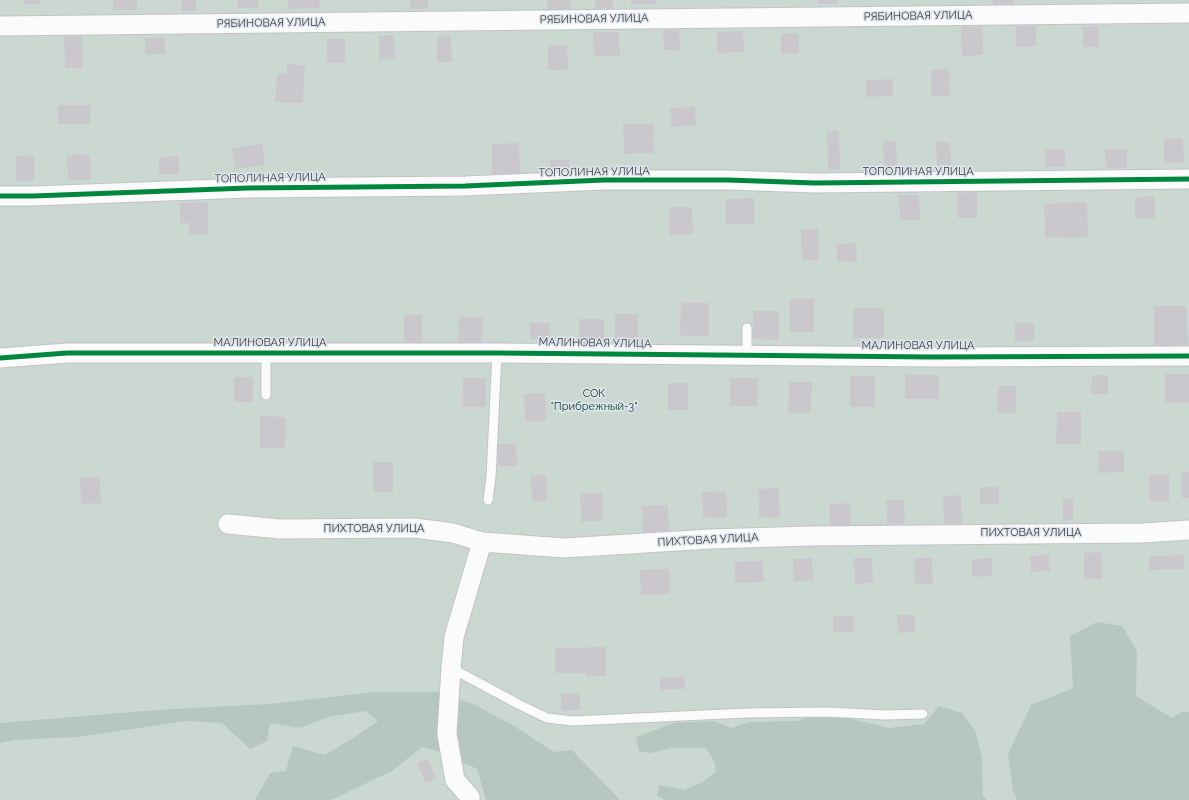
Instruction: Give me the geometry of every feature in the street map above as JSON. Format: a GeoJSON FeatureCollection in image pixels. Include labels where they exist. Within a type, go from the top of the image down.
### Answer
{"type":"FeatureCollection","features":[{"type":"Feature","properties":{"kind":"street","name":"РЯБИНОВАЯ УЛИЦА"},"geometry":{"type":"LineString","coordinates":[[0,26],[1189,13]]}},
{"type":"Feature","properties":{"kind":"street","name":"ТОПОЛИНАЯ УЛИЦА"},"geometry":{"type":"LineString","coordinates":[[0,196],[248,188],[465,186],[604,180],[728,180],[815,183],[1189,180]]}},
{"type":"Feature","properties":{"kind":"street","name":"МАЛИНОВАЯ УЛИЦА"},"geometry":{"type":"LineString","coordinates":[[0,358],[67,353],[497,352],[933,357],[1189,356]]}},
{"type":"Feature","properties":{"kind":"street","name":"ПИХТОВАЯ УЛИЦА"},"geometry":{"type":"LineString","coordinates":[[228,524],[280,529],[415,528],[453,533],[482,542],[564,548],[710,539],[811,536],[1142,532],[1189,530]]}},
{"type":"Feature","properties":{"kind":"street"},"geometry":{"type":"LineString","coordinates":[[470,799],[456,780],[447,734],[454,637],[482,542]]}},
{"type":"Feature","properties":{"kind":"lane"},"geometry":{"type":"LineString","coordinates":[[747,328],[747,355]]}},
{"type":"Feature","properties":{"kind":"lane"},"geometry":{"type":"LineString","coordinates":[[488,500],[492,477],[497,352]]}},
{"type":"Feature","properties":{"kind":"lane"},"geometry":{"type":"LineString","coordinates":[[266,353],[266,396]]}},
{"type":"Feature","properties":{"kind":"lane"},"geometry":{"type":"LineString","coordinates":[[451,668],[547,718],[573,721],[755,713],[827,712],[886,715],[923,714]]}},
{"type":"Feature","properties":{"kind":"green space","name":"СОК \"Прибрежный-3\""},"geometry":{"type":"Polygon","coordinates":[[[0,0],[1189,0],[1189,800],[0,800],[0,0]]]}},
{"type":"Feature","properties":{"kind":"green space"},"geometry":{"type":"Polygon","coordinates":[[[1097,622],[1122,626],[1137,651],[1136,696],[1172,718],[1183,711],[1189,712],[1189,800],[1017,800],[1013,791],[1008,754],[1031,705],[1073,688],[1070,636],[1097,622]]]}},
{"type":"Feature","properties":{"kind":"green space"},"geometry":{"type":"Polygon","coordinates":[[[375,692],[437,692],[473,704],[514,726],[554,752],[572,750],[620,800],[486,800],[477,769],[444,753],[422,747],[392,771],[331,800],[255,800],[270,773],[286,771],[293,746],[325,755],[378,721],[365,711],[328,717],[300,728],[270,723],[267,741],[250,749],[222,723],[186,721],[77,737],[15,740],[0,743],[0,723],[156,710],[269,704],[375,692]]]}},
{"type":"Feature","properties":{"kind":"green space"},"geometry":{"type":"Polygon","coordinates":[[[939,706],[962,713],[976,732],[982,759],[983,796],[987,800],[666,800],[657,796],[660,785],[684,790],[701,783],[716,772],[715,763],[706,748],[672,748],[650,753],[639,751],[636,737],[674,723],[714,721],[731,728],[749,722],[797,721],[822,712],[889,728],[924,724],[939,706]]]}},
{"type":"Feature","properties":{"kind":"building"},"geometry":{"type":"Polygon","coordinates":[[[24,0],[40,0],[40,4],[24,4],[24,0]]]}},
{"type":"Feature","properties":{"kind":"building"},"geometry":{"type":"Polygon","coordinates":[[[113,0],[137,0],[137,10],[113,10],[113,0]]]}},
{"type":"Feature","properties":{"kind":"building"},"geometry":{"type":"Polygon","coordinates":[[[182,0],[196,0],[196,11],[182,11],[182,0]]]}},
{"type":"Feature","properties":{"kind":"building"},"geometry":{"type":"Polygon","coordinates":[[[238,0],[258,0],[258,8],[238,8],[238,0]]]}},
{"type":"Feature","properties":{"kind":"building"},"geometry":{"type":"Polygon","coordinates":[[[288,0],[319,0],[320,8],[288,9],[288,0]]]}},
{"type":"Feature","properties":{"kind":"building"},"geometry":{"type":"Polygon","coordinates":[[[410,0],[428,0],[428,9],[410,9],[410,0]]]}},
{"type":"Feature","properties":{"kind":"building"},"geometry":{"type":"Polygon","coordinates":[[[547,0],[571,0],[572,9],[547,10],[547,0]]]}},
{"type":"Feature","properties":{"kind":"building"},"geometry":{"type":"Polygon","coordinates":[[[595,0],[613,0],[613,9],[596,9],[595,0]]]}},
{"type":"Feature","properties":{"kind":"building"},"geometry":{"type":"Polygon","coordinates":[[[631,0],[656,0],[656,4],[631,4],[631,0]]]}},
{"type":"Feature","properties":{"kind":"building"},"geometry":{"type":"Polygon","coordinates":[[[818,0],[837,0],[837,4],[818,4],[818,0]]]}},
{"type":"Feature","properties":{"kind":"building"},"geometry":{"type":"Polygon","coordinates":[[[993,0],[1014,0],[1014,4],[993,4],[993,0]]]}},
{"type":"Feature","properties":{"kind":"building"},"geometry":{"type":"Polygon","coordinates":[[[982,26],[983,55],[962,56],[961,27],[982,26]]]}},
{"type":"Feature","properties":{"kind":"building"},"geometry":{"type":"Polygon","coordinates":[[[1016,26],[1036,26],[1036,46],[1016,47],[1016,26]]]}},
{"type":"Feature","properties":{"kind":"building"},"geometry":{"type":"Polygon","coordinates":[[[1098,26],[1099,47],[1083,47],[1083,27],[1098,26]]]}},
{"type":"Feature","properties":{"kind":"building"},"geometry":{"type":"Polygon","coordinates":[[[663,30],[679,30],[680,50],[664,50],[663,30]]]}},
{"type":"Feature","properties":{"kind":"building"},"geometry":{"type":"Polygon","coordinates":[[[743,31],[744,52],[717,53],[717,32],[743,31]]]}},
{"type":"Feature","properties":{"kind":"building"},"geometry":{"type":"Polygon","coordinates":[[[593,32],[619,32],[620,56],[594,56],[593,32]]]}},
{"type":"Feature","properties":{"kind":"building"},"geometry":{"type":"Polygon","coordinates":[[[798,33],[799,53],[781,54],[781,34],[798,33]]]}},
{"type":"Feature","properties":{"kind":"building"},"geometry":{"type":"Polygon","coordinates":[[[379,35],[394,35],[395,59],[379,60],[379,35]]]}},
{"type":"Feature","properties":{"kind":"building"},"geometry":{"type":"Polygon","coordinates":[[[451,35],[452,62],[437,62],[437,36],[451,35]]]}},
{"type":"Feature","properties":{"kind":"building"},"geometry":{"type":"Polygon","coordinates":[[[82,36],[83,68],[65,68],[64,37],[82,36]]]}},
{"type":"Feature","properties":{"kind":"building"},"geometry":{"type":"Polygon","coordinates":[[[165,37],[165,54],[145,54],[145,38],[165,37]]]}},
{"type":"Feature","properties":{"kind":"building"},"geometry":{"type":"Polygon","coordinates":[[[327,39],[345,39],[346,63],[327,63],[327,39]]]}},
{"type":"Feature","properties":{"kind":"building"},"geometry":{"type":"Polygon","coordinates":[[[548,45],[567,45],[568,70],[548,70],[548,45]]]}},
{"type":"Feature","properties":{"kind":"building"},"geometry":{"type":"Polygon","coordinates":[[[287,64],[305,65],[303,103],[275,102],[277,74],[287,74],[287,64]]]}},
{"type":"Feature","properties":{"kind":"building"},"geometry":{"type":"Polygon","coordinates":[[[949,69],[950,96],[931,96],[931,70],[949,69]]]}},
{"type":"Feature","properties":{"kind":"building"},"geometry":{"type":"Polygon","coordinates":[[[893,79],[893,96],[866,97],[866,80],[893,79]]]}},
{"type":"Feature","properties":{"kind":"building"},"geometry":{"type":"Polygon","coordinates":[[[58,105],[90,105],[90,124],[58,124],[58,105]]]}},
{"type":"Feature","properties":{"kind":"building"},"geometry":{"type":"Polygon","coordinates":[[[695,107],[696,125],[671,127],[670,108],[695,107]]]}},
{"type":"Feature","properties":{"kind":"building"},"geometry":{"type":"Polygon","coordinates":[[[623,124],[653,124],[654,153],[624,154],[623,124]]]}},
{"type":"Feature","properties":{"kind":"building"},"geometry":{"type":"Polygon","coordinates":[[[827,131],[839,131],[840,169],[828,170],[827,131]]]}},
{"type":"Feature","properties":{"kind":"building"},"geometry":{"type":"Polygon","coordinates":[[[1164,139],[1183,139],[1184,163],[1164,163],[1164,139]]]}},
{"type":"Feature","properties":{"kind":"building"},"geometry":{"type":"Polygon","coordinates":[[[883,141],[896,141],[897,165],[884,166],[883,141]]]}},
{"type":"Feature","properties":{"kind":"building"},"geometry":{"type":"Polygon","coordinates":[[[936,142],[950,142],[951,165],[937,165],[936,142]]]}},
{"type":"Feature","properties":{"kind":"building"},"geometry":{"type":"Polygon","coordinates":[[[519,143],[520,174],[492,175],[492,144],[519,143]]]}},
{"type":"Feature","properties":{"kind":"building"},"geometry":{"type":"Polygon","coordinates":[[[262,144],[265,165],[235,169],[232,148],[262,144]]]}},
{"type":"Feature","properties":{"kind":"building"},"geometry":{"type":"Polygon","coordinates":[[[1065,149],[1066,167],[1046,167],[1045,150],[1065,149]]]}},
{"type":"Feature","properties":{"kind":"building"},"geometry":{"type":"Polygon","coordinates":[[[1105,149],[1127,149],[1127,168],[1106,168],[1105,149]]]}},
{"type":"Feature","properties":{"kind":"building"},"geometry":{"type":"Polygon","coordinates":[[[90,154],[91,180],[68,180],[67,155],[90,154]]]}},
{"type":"Feature","properties":{"kind":"building"},"geometry":{"type":"Polygon","coordinates":[[[34,155],[34,181],[16,181],[16,156],[34,155]]]}},
{"type":"Feature","properties":{"kind":"building"},"geometry":{"type":"Polygon","coordinates":[[[179,156],[179,174],[159,174],[159,157],[179,156]]]}},
{"type":"Feature","properties":{"kind":"building"},"geometry":{"type":"Polygon","coordinates":[[[550,160],[569,160],[569,177],[550,177],[550,160]]]}},
{"type":"Feature","properties":{"kind":"building"},"geometry":{"type":"Polygon","coordinates":[[[977,192],[977,218],[958,218],[957,193],[977,192]]]}},
{"type":"Feature","properties":{"kind":"building"},"geometry":{"type":"Polygon","coordinates":[[[899,195],[919,195],[920,220],[900,220],[899,195]]]}},
{"type":"Feature","properties":{"kind":"building"},"geometry":{"type":"Polygon","coordinates":[[[1155,196],[1155,219],[1135,219],[1135,197],[1155,196]]]}},
{"type":"Feature","properties":{"kind":"building"},"geometry":{"type":"Polygon","coordinates":[[[754,198],[754,224],[726,224],[726,199],[754,198]]]}},
{"type":"Feature","properties":{"kind":"building"},"geometry":{"type":"Polygon","coordinates":[[[180,202],[208,203],[208,235],[189,234],[189,223],[180,223],[180,202]]]}},
{"type":"Feature","properties":{"kind":"building"},"geometry":{"type":"Polygon","coordinates":[[[1087,202],[1088,237],[1045,238],[1044,204],[1087,202]]]}},
{"type":"Feature","properties":{"kind":"building"},"geometry":{"type":"Polygon","coordinates":[[[669,207],[692,207],[693,234],[670,235],[669,207]]]}},
{"type":"Feature","properties":{"kind":"building"},"geometry":{"type":"Polygon","coordinates":[[[818,229],[819,260],[802,261],[801,230],[818,229]]]}},
{"type":"Feature","properties":{"kind":"building"},"geometry":{"type":"Polygon","coordinates":[[[856,243],[857,261],[837,262],[836,244],[856,243]]]}},
{"type":"Feature","properties":{"kind":"building"},"geometry":{"type":"Polygon","coordinates":[[[790,299],[814,299],[814,332],[790,332],[790,299]]]}},
{"type":"Feature","properties":{"kind":"building"},"geometry":{"type":"Polygon","coordinates":[[[681,302],[709,303],[709,336],[680,336],[681,302]]]}},
{"type":"Feature","properties":{"kind":"building"},"geometry":{"type":"Polygon","coordinates":[[[1154,306],[1187,306],[1188,348],[1154,348],[1154,306]]]}},
{"type":"Feature","properties":{"kind":"building"},"geometry":{"type":"Polygon","coordinates":[[[853,308],[884,308],[884,338],[853,338],[853,308]]]}},
{"type":"Feature","properties":{"kind":"building"},"geometry":{"type":"Polygon","coordinates":[[[753,311],[779,311],[779,340],[753,339],[753,311]]]}},
{"type":"Feature","properties":{"kind":"building"},"geometry":{"type":"Polygon","coordinates":[[[615,314],[638,314],[638,340],[615,340],[615,314]]]}},
{"type":"Feature","properties":{"kind":"building"},"geometry":{"type":"Polygon","coordinates":[[[404,315],[422,315],[422,344],[404,344],[404,315]]]}},
{"type":"Feature","properties":{"kind":"building"},"geometry":{"type":"Polygon","coordinates":[[[459,317],[483,318],[482,344],[458,343],[459,317]]]}},
{"type":"Feature","properties":{"kind":"building"},"geometry":{"type":"Polygon","coordinates":[[[579,319],[604,319],[604,345],[579,345],[579,319]]]}},
{"type":"Feature","properties":{"kind":"building"},"geometry":{"type":"Polygon","coordinates":[[[530,323],[550,323],[549,339],[530,339],[530,323]]]}},
{"type":"Feature","properties":{"kind":"building"},"geometry":{"type":"Polygon","coordinates":[[[1015,323],[1034,323],[1034,341],[1015,341],[1015,323]]]}},
{"type":"Feature","properties":{"kind":"building"},"geometry":{"type":"Polygon","coordinates":[[[905,374],[939,375],[939,399],[905,399],[905,374]]]}},
{"type":"Feature","properties":{"kind":"building"},"geometry":{"type":"Polygon","coordinates":[[[1165,374],[1189,374],[1189,403],[1165,403],[1165,374]]]}},
{"type":"Feature","properties":{"kind":"building"},"geometry":{"type":"Polygon","coordinates":[[[1092,375],[1108,375],[1108,394],[1091,394],[1092,375]]]}},
{"type":"Feature","properties":{"kind":"building"},"geometry":{"type":"Polygon","coordinates":[[[850,376],[875,376],[875,407],[850,407],[850,376]]]}},
{"type":"Feature","properties":{"kind":"building"},"geometry":{"type":"Polygon","coordinates":[[[234,377],[253,377],[253,402],[234,402],[234,377]]]}},
{"type":"Feature","properties":{"kind":"building"},"geometry":{"type":"Polygon","coordinates":[[[463,378],[486,378],[486,407],[462,407],[463,378]]]}},
{"type":"Feature","properties":{"kind":"building"},"geometry":{"type":"Polygon","coordinates":[[[730,378],[758,378],[757,406],[730,406],[730,378]]]}},
{"type":"Feature","properties":{"kind":"building"},"geometry":{"type":"Polygon","coordinates":[[[789,382],[812,382],[811,413],[788,413],[789,382]]]}},
{"type":"Feature","properties":{"kind":"building"},"geometry":{"type":"Polygon","coordinates":[[[668,383],[688,383],[688,410],[668,410],[668,383]]]}},
{"type":"Feature","properties":{"kind":"building"},"geometry":{"type":"Polygon","coordinates":[[[998,386],[1016,386],[1016,413],[997,413],[998,386]]]}},
{"type":"Feature","properties":{"kind":"building"},"geometry":{"type":"Polygon","coordinates":[[[545,393],[546,421],[525,421],[524,394],[545,393]]]}},
{"type":"Feature","properties":{"kind":"building"},"geometry":{"type":"Polygon","coordinates":[[[1057,412],[1081,412],[1081,444],[1056,444],[1057,412]]]}},
{"type":"Feature","properties":{"kind":"building"},"geometry":{"type":"Polygon","coordinates":[[[260,416],[286,417],[285,448],[260,448],[260,416]]]}},
{"type":"Feature","properties":{"kind":"building"},"geometry":{"type":"Polygon","coordinates":[[[498,444],[516,444],[517,466],[498,466],[498,444]]]}},
{"type":"Feature","properties":{"kind":"building"},"geometry":{"type":"Polygon","coordinates":[[[1098,451],[1124,451],[1124,472],[1099,473],[1098,451]]]}},
{"type":"Feature","properties":{"kind":"building"},"geometry":{"type":"Polygon","coordinates":[[[373,462],[393,462],[393,492],[373,492],[373,462]]]}},
{"type":"Feature","properties":{"kind":"building"},"geometry":{"type":"Polygon","coordinates":[[[1181,472],[1189,472],[1189,498],[1182,498],[1181,472]]]}},
{"type":"Feature","properties":{"kind":"building"},"geometry":{"type":"Polygon","coordinates":[[[531,475],[546,475],[547,501],[532,501],[531,475]]]}},
{"type":"Feature","properties":{"kind":"building"},"geometry":{"type":"Polygon","coordinates":[[[1149,475],[1169,475],[1169,501],[1150,501],[1149,475]]]}},
{"type":"Feature","properties":{"kind":"building"},"geometry":{"type":"Polygon","coordinates":[[[100,477],[101,503],[81,504],[80,478],[100,477]]]}},
{"type":"Feature","properties":{"kind":"building"},"geometry":{"type":"Polygon","coordinates":[[[999,486],[999,504],[980,505],[980,487],[999,486]]]}},
{"type":"Feature","properties":{"kind":"building"},"geometry":{"type":"Polygon","coordinates":[[[779,488],[780,517],[759,518],[758,489],[779,488]]]}},
{"type":"Feature","properties":{"kind":"building"},"geometry":{"type":"Polygon","coordinates":[[[726,491],[727,517],[703,518],[702,492],[726,491]]]}},
{"type":"Feature","properties":{"kind":"building"},"geometry":{"type":"Polygon","coordinates":[[[580,493],[602,493],[603,521],[581,522],[580,493]]]}},
{"type":"Feature","properties":{"kind":"building"},"geometry":{"type":"Polygon","coordinates":[[[961,495],[962,523],[944,524],[943,496],[961,495]]]}},
{"type":"Feature","properties":{"kind":"building"},"geometry":{"type":"Polygon","coordinates":[[[1063,499],[1073,499],[1073,520],[1063,521],[1063,499]]]}},
{"type":"Feature","properties":{"kind":"building"},"geometry":{"type":"Polygon","coordinates":[[[886,500],[904,500],[905,524],[887,524],[886,500]]]}},
{"type":"Feature","properties":{"kind":"building"},"geometry":{"type":"Polygon","coordinates":[[[850,503],[851,529],[830,529],[830,504],[850,503]]]}},
{"type":"Feature","properties":{"kind":"building"},"geometry":{"type":"Polygon","coordinates":[[[668,505],[669,531],[643,532],[642,506],[668,505]]]}},
{"type":"Feature","properties":{"kind":"building"},"geometry":{"type":"Polygon","coordinates":[[[1101,552],[1102,579],[1084,579],[1084,553],[1101,552]]]}},
{"type":"Feature","properties":{"kind":"building"},"geometry":{"type":"Polygon","coordinates":[[[1049,555],[1050,571],[1031,572],[1030,556],[1049,555]]]}},
{"type":"Feature","properties":{"kind":"building"},"geometry":{"type":"Polygon","coordinates":[[[1184,555],[1184,569],[1149,570],[1149,556],[1184,555]]]}},
{"type":"Feature","properties":{"kind":"building"},"geometry":{"type":"Polygon","coordinates":[[[812,558],[813,581],[794,581],[793,559],[812,558]]]}},
{"type":"Feature","properties":{"kind":"building"},"geometry":{"type":"Polygon","coordinates":[[[854,558],[872,558],[873,583],[855,584],[854,558]]]}},
{"type":"Feature","properties":{"kind":"building"},"geometry":{"type":"Polygon","coordinates":[[[914,558],[932,558],[933,584],[915,584],[914,558]]]}},
{"type":"Feature","properties":{"kind":"building"},"geometry":{"type":"Polygon","coordinates":[[[992,558],[992,576],[972,577],[972,559],[992,558]]]}},
{"type":"Feature","properties":{"kind":"building"},"geometry":{"type":"Polygon","coordinates":[[[763,561],[764,582],[735,583],[734,562],[763,561]]]}},
{"type":"Feature","properties":{"kind":"building"},"geometry":{"type":"Polygon","coordinates":[[[669,569],[670,594],[641,595],[640,570],[669,569]]]}},
{"type":"Feature","properties":{"kind":"building"},"geometry":{"type":"Polygon","coordinates":[[[897,615],[915,615],[915,632],[898,633],[897,615]]]}},
{"type":"Feature","properties":{"kind":"building"},"geometry":{"type":"Polygon","coordinates":[[[833,616],[853,616],[854,632],[833,632],[833,616]]]}},
{"type":"Feature","properties":{"kind":"building"},"geometry":{"type":"Polygon","coordinates":[[[606,647],[606,676],[586,676],[586,673],[555,673],[555,648],[606,647]]]}},
{"type":"Feature","properties":{"kind":"building"},"geometry":{"type":"Polygon","coordinates":[[[660,677],[685,677],[685,689],[660,690],[660,677]]]}},
{"type":"Feature","properties":{"kind":"building"},"geometry":{"type":"Polygon","coordinates":[[[580,693],[580,710],[561,710],[561,694],[580,693]]]}},
{"type":"Feature","properties":{"kind":"building"},"geometry":{"type":"Polygon","coordinates":[[[428,759],[436,779],[425,783],[417,763],[428,759]]]}},
{"type":"Feature","properties":{"kind":"cycle path"},"geometry":{"type":"LineString","coordinates":[[0,196],[248,188],[465,186],[604,180],[728,180],[815,183],[1189,179]]}},
{"type":"Feature","properties":{"kind":"cycle path"},"geometry":{"type":"LineString","coordinates":[[0,358],[67,353],[497,353],[933,357],[1189,356]]}}]}
